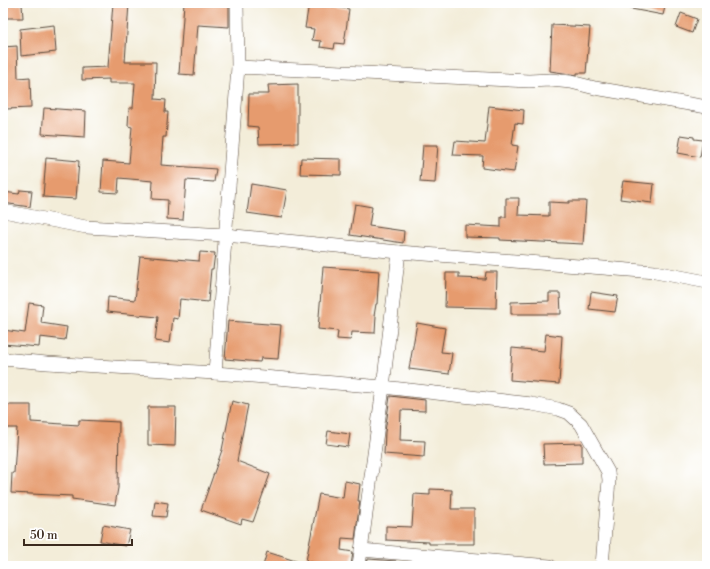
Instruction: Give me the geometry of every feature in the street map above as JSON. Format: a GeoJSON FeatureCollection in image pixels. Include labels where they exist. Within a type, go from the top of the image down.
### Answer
{"type":"FeatureCollection","features":[{"type":"Feature","properties":{"kind":"street"},"geometry":{"type":"LineString","coordinates":[[215,373],[238,67],[237,3]]}},
{"type":"Feature","properties":{"kind":"street"},"geometry":{"type":"LineString","coordinates":[[238,67],[529,81],[550,80],[571,82],[707,107]]}},
{"type":"Feature","properties":{"kind":"street"},"geometry":{"type":"LineString","coordinates":[[3,211],[86,227],[225,235],[399,252],[655,272],[707,282]]}},
{"type":"Feature","properties":{"kind":"street"},"geometry":{"type":"LineString","coordinates":[[359,566],[399,252]]}},
{"type":"Feature","properties":{"kind":"street"},"geometry":{"type":"LineString","coordinates":[[3,359],[215,373],[383,387],[532,404],[558,409],[569,413],[581,424],[608,472],[609,480],[602,566]]}},
{"type":"Feature","properties":{"kind":"street"},"geometry":{"type":"LineString","coordinates":[[361,550],[550,566]]}},
{"type":"Feature","properties":{"kind":"building"},"geometry":{"type":"Polygon","coordinates":[[[113,3],[129,3],[125,62],[156,62],[155,99],[166,100],[165,112],[168,112],[166,137],[163,137],[161,165],[216,169],[214,182],[186,180],[183,220],[167,219],[168,200],[152,199],[153,181],[119,178],[118,193],[101,192],[103,161],[129,163],[132,127],[128,126],[129,108],[133,108],[135,83],[109,83],[109,79],[82,80],[82,68],[108,67],[113,3]]]}},
{"type":"Feature","properties":{"kind":"building"},"geometry":{"type":"Polygon","coordinates":[[[184,3],[229,3],[229,27],[198,25],[194,75],[179,74],[184,3]]]}},
{"type":"Feature","properties":{"kind":"building"},"geometry":{"type":"Polygon","coordinates":[[[309,3],[349,9],[344,44],[335,43],[334,49],[320,47],[321,41],[312,40],[314,29],[305,28],[309,3]]]}},
{"type":"Feature","properties":{"kind":"building"},"geometry":{"type":"Polygon","coordinates":[[[627,3],[666,3],[663,15],[626,8],[627,3]]]}},
{"type":"Feature","properties":{"kind":"building"},"geometry":{"type":"Polygon","coordinates":[[[22,4],[23,18],[3,18],[3,5],[22,4]]]}},
{"type":"Feature","properties":{"kind":"building"},"geometry":{"type":"Polygon","coordinates":[[[681,13],[697,19],[692,33],[676,27],[681,13]]]}},
{"type":"Feature","properties":{"kind":"building"},"geometry":{"type":"Polygon","coordinates":[[[54,25],[56,52],[21,56],[20,29],[54,25]]]}},
{"type":"Feature","properties":{"kind":"building"},"geometry":{"type":"Polygon","coordinates":[[[552,25],[590,27],[586,73],[577,73],[577,75],[550,71],[552,25]]]}},
{"type":"Feature","properties":{"kind":"building"},"geometry":{"type":"Polygon","coordinates":[[[17,46],[18,78],[30,77],[31,108],[6,109],[3,47],[17,46]]]}},
{"type":"Feature","properties":{"kind":"building"},"geometry":{"type":"Polygon","coordinates":[[[298,84],[298,143],[259,144],[258,127],[248,126],[249,94],[269,94],[268,85],[298,84]]]}},
{"type":"Feature","properties":{"kind":"building"},"geometry":{"type":"Polygon","coordinates":[[[489,106],[524,110],[523,124],[515,123],[512,145],[518,146],[514,172],[482,168],[483,156],[453,155],[455,141],[485,143],[489,106]]]}},
{"type":"Feature","properties":{"kind":"building"},"geometry":{"type":"Polygon","coordinates":[[[44,108],[86,111],[85,137],[42,134],[44,108]]]}},
{"type":"Feature","properties":{"kind":"building"},"geometry":{"type":"Polygon","coordinates":[[[681,135],[703,140],[700,157],[678,153],[681,135]]]}},
{"type":"Feature","properties":{"kind":"building"},"geometry":{"type":"Polygon","coordinates":[[[423,145],[438,145],[435,183],[420,182],[423,145]]]}},
{"type":"Feature","properties":{"kind":"building"},"geometry":{"type":"Polygon","coordinates":[[[46,158],[79,161],[76,199],[43,197],[46,158]]]}},
{"type":"Feature","properties":{"kind":"building"},"geometry":{"type":"Polygon","coordinates":[[[301,158],[341,159],[341,175],[300,174],[301,158]]]}},
{"type":"Feature","properties":{"kind":"building"},"geometry":{"type":"Polygon","coordinates":[[[623,181],[654,184],[652,203],[620,199],[623,181]]]}},
{"type":"Feature","properties":{"kind":"building"},"geometry":{"type":"Polygon","coordinates":[[[251,184],[287,190],[282,218],[247,213],[251,184]]]}},
{"type":"Feature","properties":{"kind":"building"},"geometry":{"type":"Polygon","coordinates":[[[20,190],[32,191],[30,207],[3,203],[3,192],[19,194],[20,190]]]}},
{"type":"Feature","properties":{"kind":"building"},"geometry":{"type":"Polygon","coordinates":[[[506,198],[519,198],[518,215],[549,216],[549,202],[569,203],[569,201],[586,201],[583,244],[465,237],[465,225],[501,227],[501,217],[506,217],[506,198]]]}},
{"type":"Feature","properties":{"kind":"building"},"geometry":{"type":"Polygon","coordinates":[[[355,204],[372,207],[369,226],[404,231],[403,243],[350,235],[355,204]]]}},
{"type":"Feature","properties":{"kind":"building"},"geometry":{"type":"Polygon","coordinates":[[[200,252],[215,253],[213,269],[211,269],[208,302],[180,299],[178,319],[173,318],[170,343],[155,341],[158,317],[107,312],[108,297],[135,300],[140,256],[199,261],[200,252]]]}},
{"type":"Feature","properties":{"kind":"building"},"geometry":{"type":"Polygon","coordinates":[[[323,267],[379,271],[377,304],[374,316],[376,316],[375,333],[352,332],[351,340],[337,339],[338,331],[318,329],[323,267]]]}},
{"type":"Feature","properties":{"kind":"building"},"geometry":{"type":"Polygon","coordinates":[[[486,272],[497,272],[496,308],[445,307],[446,273],[459,273],[459,278],[485,279],[486,272]]]}},
{"type":"Feature","properties":{"kind":"building"},"geometry":{"type":"Polygon","coordinates":[[[591,292],[618,296],[615,312],[589,309],[591,292]]]}},
{"type":"Feature","properties":{"kind":"building"},"geometry":{"type":"Polygon","coordinates":[[[549,293],[560,293],[561,314],[511,314],[511,302],[549,301],[549,293]]]}},
{"type":"Feature","properties":{"kind":"building"},"geometry":{"type":"Polygon","coordinates":[[[29,303],[43,305],[41,323],[67,327],[65,340],[40,337],[39,347],[3,344],[3,330],[25,333],[29,303]]]}},
{"type":"Feature","properties":{"kind":"building"},"geometry":{"type":"Polygon","coordinates":[[[228,321],[281,325],[278,359],[261,358],[260,362],[225,359],[228,321]]]}},
{"type":"Feature","properties":{"kind":"building"},"geometry":{"type":"Polygon","coordinates":[[[417,323],[445,328],[441,352],[452,353],[449,374],[409,369],[417,323]]]}},
{"type":"Feature","properties":{"kind":"building"},"geometry":{"type":"Polygon","coordinates":[[[546,334],[562,336],[559,384],[510,380],[512,348],[544,351],[546,334]]]}},
{"type":"Feature","properties":{"kind":"building"},"geometry":{"type":"Polygon","coordinates":[[[390,396],[425,400],[425,411],[401,410],[400,440],[425,441],[424,457],[384,454],[385,432],[390,396]]]}},
{"type":"Feature","properties":{"kind":"building"},"geometry":{"type":"Polygon","coordinates":[[[232,401],[248,405],[237,461],[270,474],[253,522],[242,519],[241,524],[201,510],[222,450],[232,401]]]}},
{"type":"Feature","properties":{"kind":"building"},"geometry":{"type":"Polygon","coordinates":[[[3,405],[31,405],[31,422],[79,425],[79,420],[119,422],[118,488],[115,505],[72,499],[72,496],[11,493],[17,428],[3,428],[3,405]]]}},
{"type":"Feature","properties":{"kind":"building"},"geometry":{"type":"Polygon","coordinates":[[[148,407],[176,407],[175,446],[148,445],[148,407]]]}},
{"type":"Feature","properties":{"kind":"building"},"geometry":{"type":"Polygon","coordinates":[[[328,431],[350,434],[348,447],[326,444],[328,431]]]}},
{"type":"Feature","properties":{"kind":"building"},"geometry":{"type":"Polygon","coordinates":[[[582,443],[582,463],[544,464],[543,444],[582,443]]]}},
{"type":"Feature","properties":{"kind":"building"},"geometry":{"type":"Polygon","coordinates":[[[345,481],[360,484],[358,501],[360,501],[355,539],[342,538],[341,550],[353,552],[351,566],[330,566],[306,561],[319,494],[343,498],[345,481]]]}},
{"type":"Feature","properties":{"kind":"building"},"geometry":{"type":"Polygon","coordinates":[[[430,489],[452,490],[451,509],[474,509],[474,544],[429,544],[429,542],[386,540],[386,526],[412,527],[414,494],[430,495],[430,489]]]}},
{"type":"Feature","properties":{"kind":"building"},"geometry":{"type":"Polygon","coordinates":[[[155,501],[168,503],[166,517],[153,516],[155,501]]]}},
{"type":"Feature","properties":{"kind":"building"},"geometry":{"type":"Polygon","coordinates":[[[103,525],[130,530],[126,546],[100,541],[103,525]]]}},
{"type":"Feature","properties":{"kind":"building"},"geometry":{"type":"Polygon","coordinates":[[[267,552],[302,563],[302,566],[263,566],[267,552]]]}},
{"type":"Feature","properties":{"kind":"building"},"geometry":{"type":"Polygon","coordinates":[[[368,559],[396,561],[395,566],[367,566],[368,559]]]}}]}
